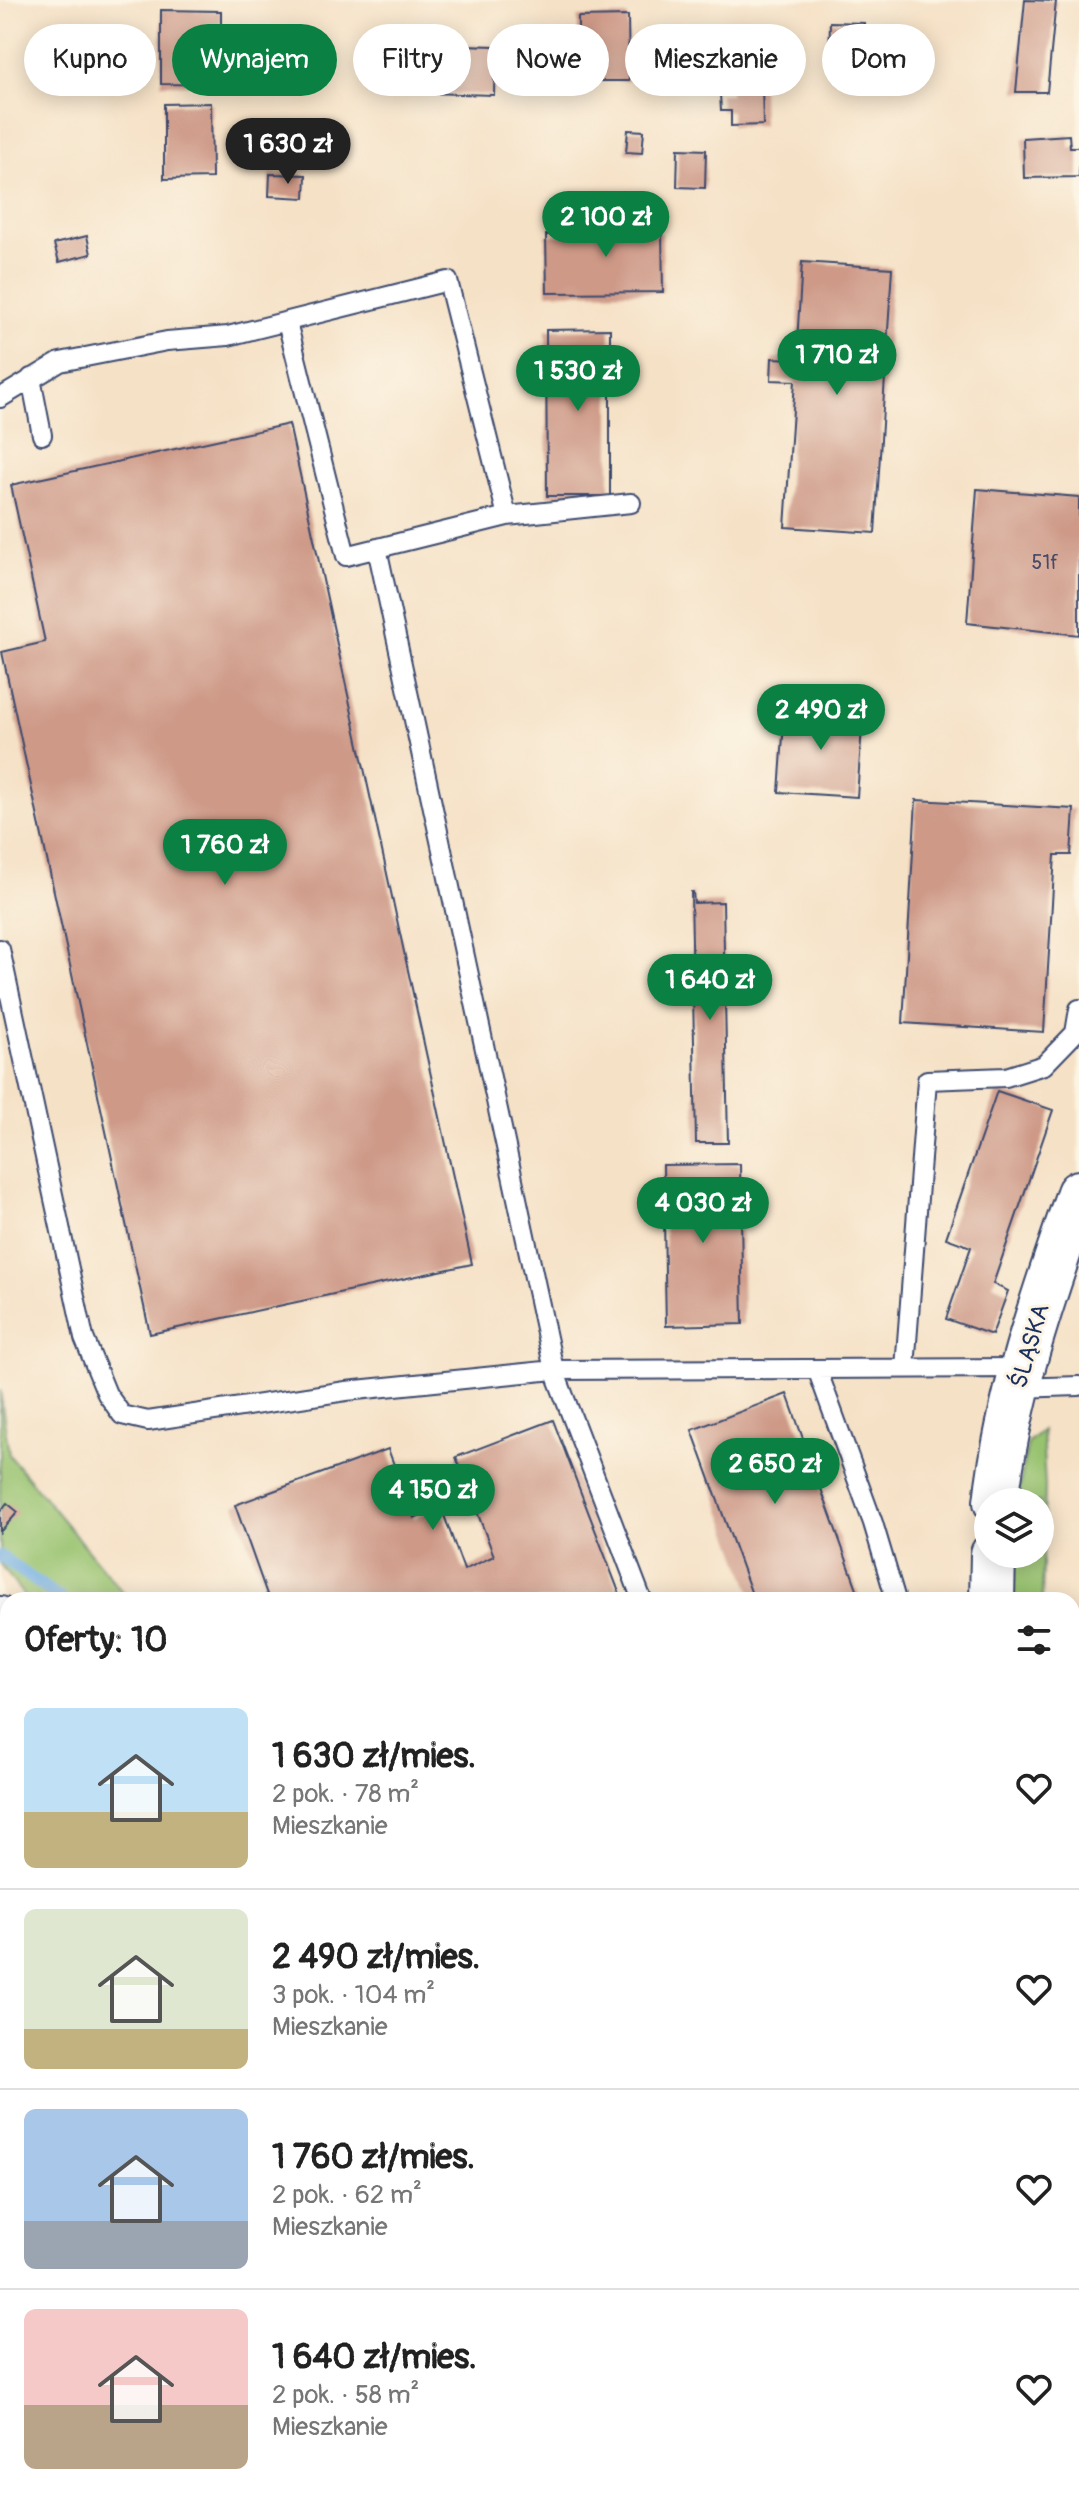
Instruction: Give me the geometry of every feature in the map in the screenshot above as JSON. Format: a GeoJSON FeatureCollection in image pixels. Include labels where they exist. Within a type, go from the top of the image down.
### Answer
{"type":"FeatureCollection","features":[{"type":"Feature","properties":{"kind":"main road","name":"ŚLĄSKA"},"geometry":{"type":"LineString","coordinates":[[999,1488],[1019,1378],[1079,1193]]}},
{"type":"Feature","properties":{"kind":"main road"},"geometry":{"type":"LineString","coordinates":[[992,1592],[993,1568]]}},
{"type":"Feature","properties":{"kind":"lane"},"geometry":{"type":"LineString","coordinates":[[0,398],[60,362],[167,341],[228,336],[448,281],[507,516]]}},
{"type":"Feature","properties":{"kind":"lane"},"geometry":{"type":"LineString","coordinates":[[287,322],[346,556],[507,516],[631,503]]}},
{"type":"Feature","properties":{"kind":"lane"},"geometry":{"type":"LineString","coordinates":[[31,378],[42,435]]}},
{"type":"Feature","properties":{"kind":"lane"},"geometry":{"type":"LineString","coordinates":[[377,548],[554,1370],[639,1592]]}},
{"type":"Feature","properties":{"kind":"lane"},"geometry":{"type":"LineString","coordinates":[[0,949],[84,1338],[107,1394],[122,1415],[148,1421],[346,1391],[554,1370],[905,1368],[1079,1386]]}},
{"type":"Feature","properties":{"kind":"lane"},"geometry":{"type":"LineString","coordinates":[[905,1368],[927,1080],[1006,1077],[1044,1065],[1075,1033],[1079,1009]]}},
{"type":"Feature","properties":{"kind":"lane"},"geometry":{"type":"LineString","coordinates":[[817,1369],[873,1523],[894,1592]]}},
{"type":"Feature","properties":{"kind":"green space"},"geometry":{"type":"Polygon","coordinates":[[[0,1390],[9,1455],[122,1592],[21,1592],[0,1564],[0,1390]]]}},
{"type":"Feature","properties":{"kind":"green space"},"geometry":{"type":"Polygon","coordinates":[[[1042,1430],[1045,1488],[1020,1488],[1028,1442],[1042,1430]]]}},
{"type":"Feature","properties":{"kind":"green space"},"geometry":{"type":"Polygon","coordinates":[[[1011,1568],[1043,1568],[1042,1592],[1010,1592],[1011,1568]]]}},
{"type":"Feature","properties":{"kind":"building"},"geometry":{"type":"Polygon","coordinates":[[[1025,0],[1056,1],[1047,92],[1016,92],[1025,0]]]}},
{"type":"Feature","properties":{"kind":"building"},"geometry":{"type":"Polygon","coordinates":[[[161,10],[221,11],[221,24],[172,24],[172,84],[161,84],[161,10]]]}},
{"type":"Feature","properties":{"kind":"building"},"geometry":{"type":"Polygon","coordinates":[[[628,16],[628,24],[625,24],[625,81],[609,81],[609,24],[578,24],[578,17],[628,16]]]}},
{"type":"Feature","properties":{"kind":"building"},"geometry":{"type":"Polygon","coordinates":[[[830,22],[864,23],[864,24],[830,22]]]}},
{"type":"Feature","properties":{"kind":"building"},"geometry":{"type":"Polygon","coordinates":[[[471,45],[487,46],[487,95],[471,94],[471,45]]]}},
{"type":"Feature","properties":{"kind":"building"},"geometry":{"type":"Polygon","coordinates":[[[720,96],[762,96],[763,125],[731,126],[731,111],[721,111],[720,96]]]}},
{"type":"Feature","properties":{"kind":"building"},"geometry":{"type":"Polygon","coordinates":[[[211,103],[212,178],[164,179],[164,104],[211,103]]]}},
{"type":"Feature","properties":{"kind":"building"},"geometry":{"type":"Polygon","coordinates":[[[628,130],[644,131],[642,153],[626,152],[628,130]]]}},
{"type":"Feature","properties":{"kind":"building"},"geometry":{"type":"Polygon","coordinates":[[[1069,135],[1070,147],[1079,147],[1079,177],[1024,178],[1023,138],[1069,135]]]}},
{"type":"Feature","properties":{"kind":"building"},"geometry":{"type":"Polygon","coordinates":[[[678,149],[706,150],[705,188],[677,187],[678,149]]]}},
{"type":"Feature","properties":{"kind":"building"},"geometry":{"type":"Polygon","coordinates":[[[270,174],[306,175],[305,198],[269,196],[270,174]]]}},
{"type":"Feature","properties":{"kind":"building"},"geometry":{"type":"Polygon","coordinates":[[[587,222],[657,222],[656,234],[662,233],[663,292],[547,293],[546,235],[587,234],[587,222]]]}},
{"type":"Feature","properties":{"kind":"building"},"geometry":{"type":"Polygon","coordinates":[[[87,236],[91,254],[59,262],[54,244],[87,236]]]}},
{"type":"Feature","properties":{"kind":"building"},"geometry":{"type":"Polygon","coordinates":[[[802,262],[892,268],[875,533],[785,527],[795,381],[771,380],[772,358],[796,359],[802,262]]]}},
{"type":"Feature","properties":{"kind":"building"},"geometry":{"type":"Polygon","coordinates":[[[610,329],[610,496],[547,496],[546,330],[610,329]]]}},
{"type":"Feature","properties":{"kind":"building"},"geometry":{"type":"Polygon","coordinates":[[[289,424],[472,1264],[150,1334],[2,652],[45,642],[11,485],[289,424]]]}},
{"type":"Feature","properties":{"kind":"building"},"geometry":{"type":"Polygon","coordinates":[[[977,489],[1079,497],[1079,635],[967,623],[977,489]]]}},
{"type":"Feature","properties":{"kind":"building"},"geometry":{"type":"Polygon","coordinates":[[[785,708],[863,713],[857,797],[779,792],[785,708]]]}},
{"type":"Feature","properties":{"kind":"building"},"geometry":{"type":"Polygon","coordinates":[[[916,800],[1074,809],[1071,855],[1055,855],[1044,1032],[903,1023],[916,800]]]}},
{"type":"Feature","properties":{"kind":"building"},"geometry":{"type":"Polygon","coordinates":[[[691,892],[694,903],[723,902],[728,1143],[696,1143],[691,892]]]}},
{"type":"Feature","properties":{"kind":"building"},"geometry":{"type":"Polygon","coordinates":[[[997,1091],[1053,1110],[993,1284],[1008,1291],[992,1335],[946,1319],[971,1247],[946,1238],[997,1091]]]}},
{"type":"Feature","properties":{"kind":"building"},"geometry":{"type":"Polygon","coordinates":[[[740,1164],[743,1324],[666,1326],[663,1165],[740,1164]]]}},
{"type":"Feature","properties":{"kind":"building"},"geometry":{"type":"Polygon","coordinates":[[[787,1394],[858,1592],[751,1592],[692,1430],[787,1394]]]}},
{"type":"Feature","properties":{"kind":"building"},"geometry":{"type":"Polygon","coordinates":[[[553,1420],[619,1592],[266,1592],[235,1505],[388,1449],[414,1518],[441,1507],[464,1570],[494,1556],[456,1457],[553,1420]]]}},
{"type":"Feature","properties":{"kind":"building"},"geometry":{"type":"Polygon","coordinates":[[[7,1503],[18,1512],[0,1532],[0,1512],[7,1503]]]}},
{"type":"Feature","properties":{"kind":"waterway"},"geometry":{"type":"LineString","coordinates":[[0,1556],[51,1592]]}}]}
